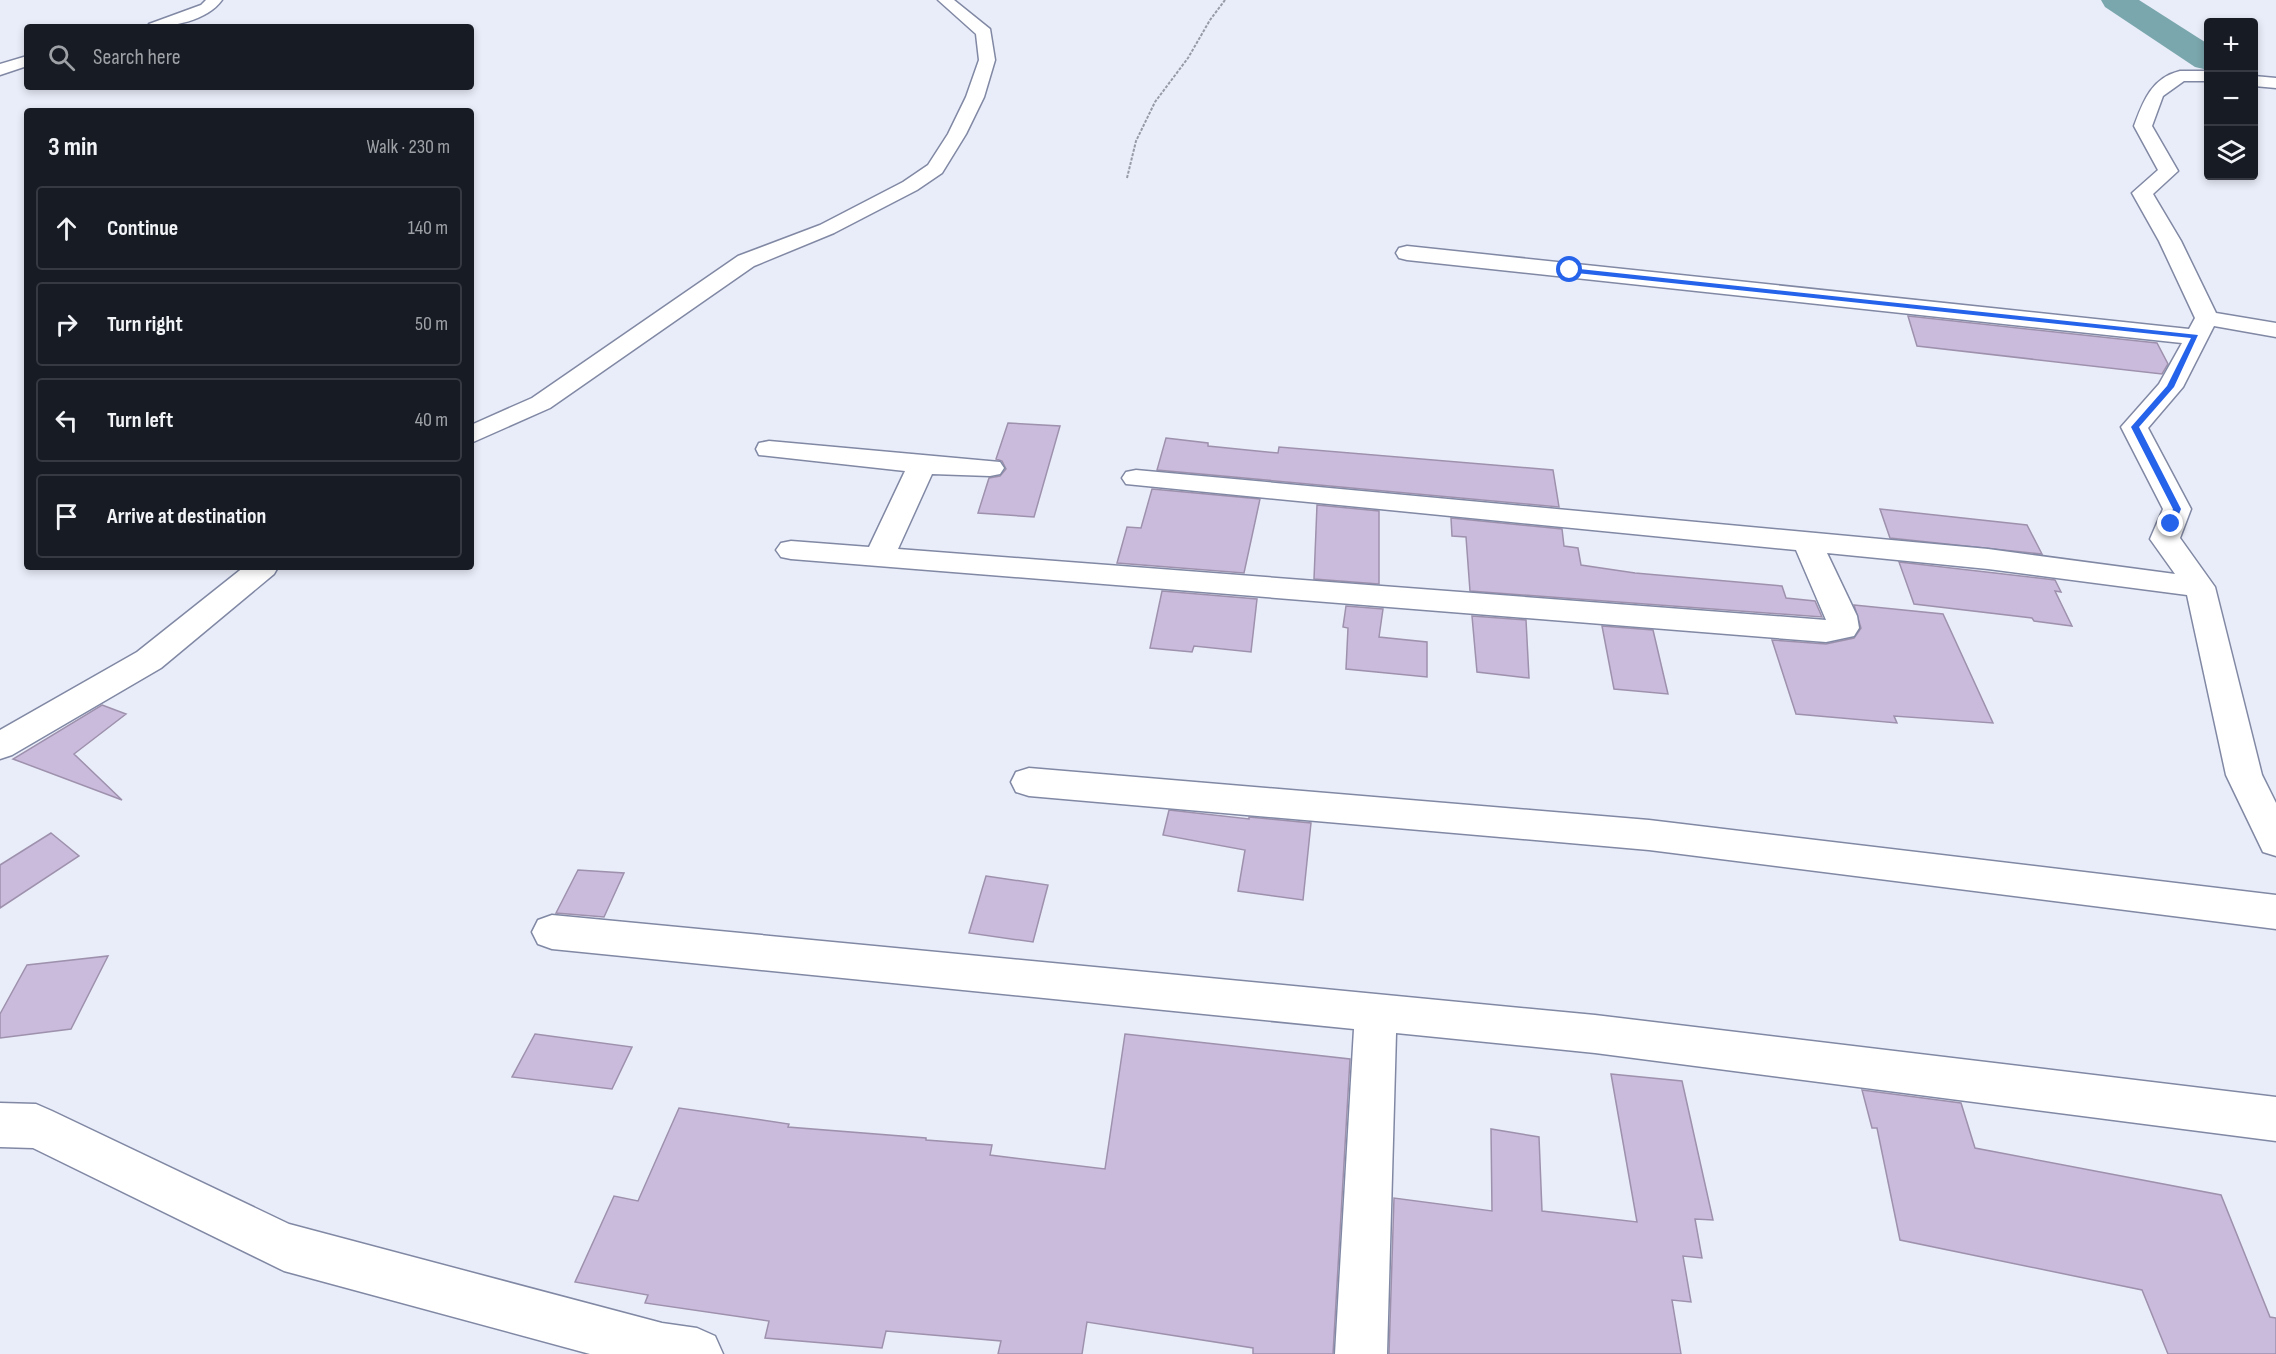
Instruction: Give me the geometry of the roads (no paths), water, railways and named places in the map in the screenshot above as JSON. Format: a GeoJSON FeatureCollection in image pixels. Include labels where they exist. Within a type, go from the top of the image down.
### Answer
{"type":"FeatureCollection","features":[{"type":"Feature","properties":{"kind":"street"},"geometry":{"type":"LineString","coordinates":[[163,24],[206,8],[215,0]]}},
{"type":"Feature","properties":{"kind":"street"},"geometry":{"type":"LineString","coordinates":[[474,434],[541,403],[746,261],[827,229],[910,186],[935,169],[957,134],[975,97],[987,60],[984,32],[945,0]]}},
{"type":"Feature","properties":{"kind":"street"},"geometry":{"type":"LineString","coordinates":[[0,70],[24,62]]}},
{"type":"Feature","properties":{"kind":"street"},"geometry":{"type":"LineString","coordinates":[[2204,76],[2180,76],[2155,94],[2143,126],[2168,171],[2142,193],[2170,241],[2201,327],[2170,387],[2134,427],[2177,509],[2165,539],[2200,587],[2260,777],[2276,841]]}},
{"type":"Feature","properties":{"kind":"street"},"geometry":{"type":"LineString","coordinates":[[2263,82],[2276,93]]}},
{"type":"Feature","properties":{"kind":"street"},"geometry":{"type":"LineString","coordinates":[[1407,253],[2201,327],[2276,330]]}},
{"type":"Feature","properties":{"kind":"street"},"geometry":{"type":"LineString","coordinates":[[769,449],[922,465],[990,468]]}},
{"type":"Feature","properties":{"kind":"street"},"geometry":{"type":"LineString","coordinates":[[879,557],[922,465]]}},
{"type":"Feature","properties":{"kind":"street"},"geometry":{"type":"LineString","coordinates":[[1136,478],[1988,559],[2200,587]]}},
{"type":"Feature","properties":{"kind":"street"},"geometry":{"type":"LineString","coordinates":[[791,550],[1826,630],[1843,628],[1841,616],[1807,541]]}},
{"type":"Feature","properties":{"kind":"street"},"geometry":{"type":"LineString","coordinates":[[0,746],[149,660],[259,570]]}},
{"type":"Feature","properties":{"kind":"street"},"geometry":{"type":"LineString","coordinates":[[1029,782],[1648,835],[2276,912]]}},
{"type":"Feature","properties":{"kind":"street"},"geometry":{"type":"LineString","coordinates":[[552,932],[1595,1034],[2276,1119]]}},
{"type":"Feature","properties":{"kind":"street"},"geometry":{"type":"LineString","coordinates":[[1361,1354],[1376,1013]]}},
{"type":"Feature","properties":{"kind":"street"},"geometry":{"type":"LineString","coordinates":[[0,1125],[36,1126],[284,1247],[662,1348],[697,1354]]}},
{"type":"Feature","properties":{"kind":"waterway"},"geometry":{"type":"LineString","coordinates":[[2117,0],[2204,56]]}}]}
